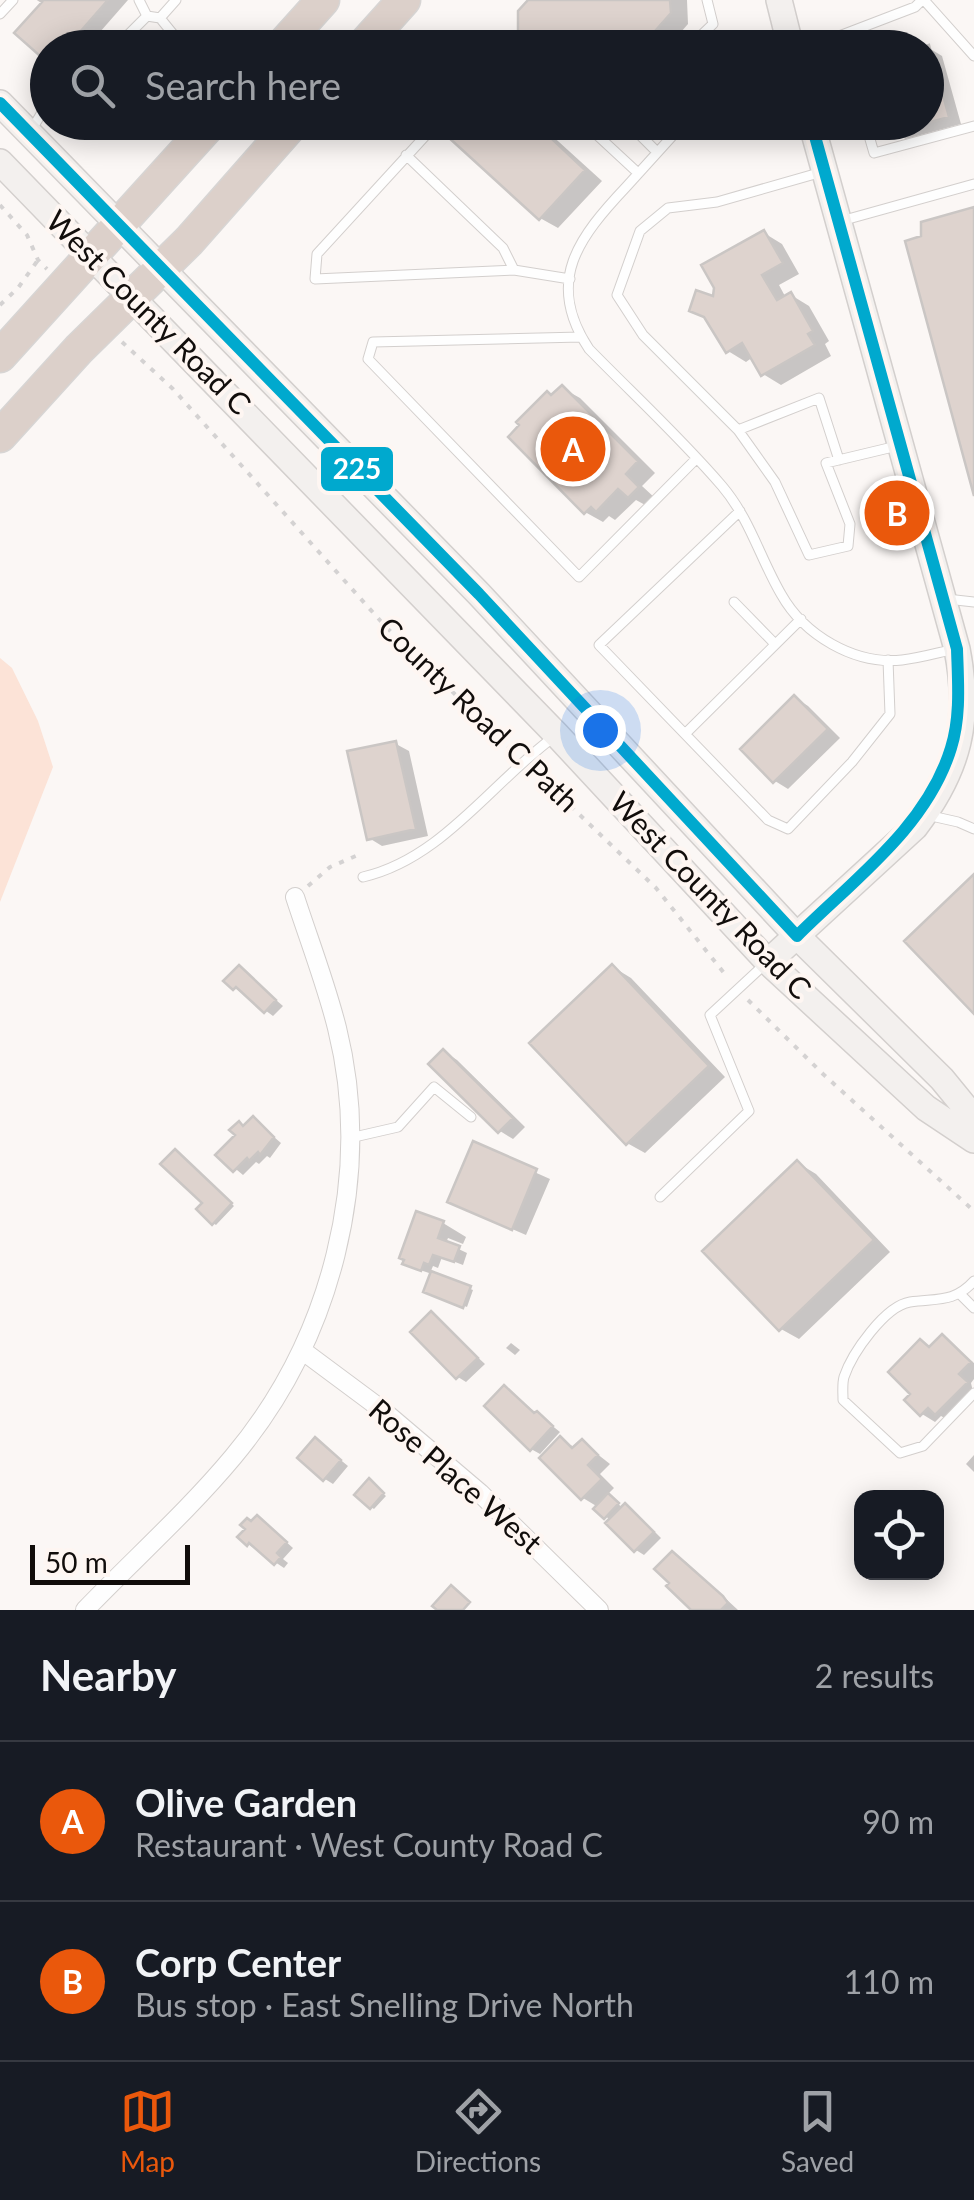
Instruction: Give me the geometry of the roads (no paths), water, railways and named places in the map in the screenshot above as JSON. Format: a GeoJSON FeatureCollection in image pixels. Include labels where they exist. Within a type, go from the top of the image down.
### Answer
{"type":"FeatureCollection","features":[{"type":"Feature","properties":{"kind":"highway"},"geometry":{"type":"LineString","coordinates":[[296,30],[324,0]]}},
{"type":"Feature","properties":{"kind":"highway"},"geometry":{"type":"LineString","coordinates":[[377,30],[404,0]]}},
{"type":"Feature","properties":{"kind":"highway"},"geometry":{"type":"LineString","coordinates":[[0,356],[196,140]]}},
{"type":"Feature","properties":{"kind":"highway"},"geometry":{"type":"LineString","coordinates":[[0,436],[161,269],[278,140]]}},
{"type":"Feature","properties":{"kind":"main road"},"geometry":{"type":"LineString","coordinates":[[779,0],[786,30]]}},
{"type":"Feature","properties":{"kind":"main road","name":"West County Road C"},"geometry":{"type":"LineString","coordinates":[[0,102],[30,134]]}},
{"type":"Feature","properties":{"kind":"main road","name":"West County Road C"},"geometry":{"type":"LineString","coordinates":[[36,140],[479,594],[797,936],[942,1079],[974,1118]]}},
{"type":"Feature","properties":{"kind":"main road"},"geometry":{"type":"LineString","coordinates":[[768,962],[924,815],[949,774],[964,714],[957,649],[817,140]]}},
{"type":"Feature","properties":{"kind":"main road","name":"West County Road C"},"geometry":{"type":"LineString","coordinates":[[0,162],[558,734],[768,962],[926,1108],[974,1140]]}},
{"type":"Feature","properties":{"kind":"main road"},"geometry":{"type":"LineString","coordinates":[[558,734],[585,732],[615,740]]}},
{"type":"Feature","properties":{"kind":"street"},"geometry":{"type":"LineString","coordinates":[[85,1610],[232,1458],[263,1418],[304,1351],[328,1286],[348,1179],[348,1106],[337,1029],[296,897]]}},
{"type":"Feature","properties":{"kind":"street","name":"Rose Place West"},"geometry":{"type":"LineString","coordinates":[[304,1351],[381,1409],[480,1493],[600,1610]]}},
{"type":"Feature","properties":{"kind":"lane"},"geometry":{"type":"LineString","coordinates":[[0,14],[14,0]]}},
{"type":"Feature","properties":{"kind":"lane"},"geometry":{"type":"LineString","coordinates":[[140,0],[147,16]]}},
{"type":"Feature","properties":{"kind":"lane"},"geometry":{"type":"LineString","coordinates":[[160,18],[176,0]]}},
{"type":"Feature","properties":{"kind":"lane"},"geometry":{"type":"LineString","coordinates":[[706,0],[713,24],[707,30]]}},
{"type":"Feature","properties":{"kind":"lane"},"geometry":{"type":"LineString","coordinates":[[855,30],[915,7],[923,0],[974,56]]}},
{"type":"Feature","properties":{"kind":"lane"},"geometry":{"type":"LineString","coordinates":[[147,16],[160,18],[170,30]]}},
{"type":"Feature","properties":{"kind":"lane"},"geometry":{"type":"LineString","coordinates":[[133,30],[147,16]]}},
{"type":"Feature","properties":{"kind":"lane"},"geometry":{"type":"LineString","coordinates":[[944,134],[974,126]]}},
{"type":"Feature","properties":{"kind":"lane"},"geometry":{"type":"LineString","coordinates":[[421,140],[317,254],[316,280],[514,270],[570,279]]}},
{"type":"Feature","properties":{"kind":"lane"},"geometry":{"type":"LineString","coordinates":[[602,140],[638,173]]}},
{"type":"Feature","properties":{"kind":"lane"},"geometry":{"type":"LineString","coordinates":[[646,140],[658,152]]}},
{"type":"Feature","properties":{"kind":"lane"},"geometry":{"type":"LineString","coordinates":[[668,140],[588,227],[570,279],[569,310],[581,337],[740,511],[781,594],[801,619],[830,643],[852,654],[888,660],[957,649]]}},
{"type":"Feature","properties":{"kind":"lane"},"geometry":{"type":"LineString","coordinates":[[871,140],[874,153],[922,140]]}},
{"type":"Feature","properties":{"kind":"lane"},"geometry":{"type":"LineString","coordinates":[[406,156],[504,248],[514,270]]}},
{"type":"Feature","properties":{"kind":"lane"},"geometry":{"type":"LineString","coordinates":[[825,172],[717,202],[668,208],[640,232],[617,295],[643,334],[738,430],[775,482],[809,555],[848,546],[850,524],[826,464],[901,445]]}},
{"type":"Feature","properties":{"kind":"lane"},"geometry":{"type":"LineString","coordinates":[[839,221],[974,184]]}},
{"type":"Feature","properties":{"kind":"lane"},"geometry":{"type":"LineString","coordinates":[[581,337],[372,342],[368,359],[579,576],[696,459]]}},
{"type":"Feature","properties":{"kind":"lane"},"geometry":{"type":"LineString","coordinates":[[738,430],[818,398],[839,460]]}},
{"type":"Feature","properties":{"kind":"lane"},"geometry":{"type":"LineString","coordinates":[[740,511],[599,645],[768,820],[788,829],[852,762],[890,714],[888,660]]}},
{"type":"Feature","properties":{"kind":"lane"},"geometry":{"type":"LineString","coordinates":[[944,599],[974,602]]}},
{"type":"Feature","properties":{"kind":"lane"},"geometry":{"type":"LineString","coordinates":[[734,602],[776,644]]}},
{"type":"Feature","properties":{"kind":"lane"},"geometry":{"type":"LineString","coordinates":[[685,734],[801,619]]}},
{"type":"Feature","properties":{"kind":"lane"},"geometry":{"type":"LineString","coordinates":[[363,877],[420,854],[522,760],[558,734]]}},
{"type":"Feature","properties":{"kind":"lane"},"geometry":{"type":"LineString","coordinates":[[924,815],[958,822],[974,830]]}},
{"type":"Feature","properties":{"kind":"lane"},"geometry":{"type":"LineString","coordinates":[[660,1196],[749,1111],[710,1015],[768,962]]}},
{"type":"Feature","properties":{"kind":"lane"},"geometry":{"type":"LineString","coordinates":[[348,1138],[398,1127],[434,1087],[470,1117]]}},
{"type":"Feature","properties":{"kind":"lane"},"geometry":{"type":"LineString","coordinates":[[974,1281],[961,1295],[938,1301],[906,1302],[880,1323],[869,1333],[843,1379],[843,1400],[900,1454],[923,1446],[974,1393]]}},
{"type":"Feature","properties":{"kind":"lane"},"geometry":{"type":"LineString","coordinates":[[961,1295],[974,1308]]}},
{"type":"Feature","properties":{"kind":"place","name":"Olive Garden"},"geometry":{"type":"Point","coordinates":[573,449]}},
{"type":"Feature","properties":{"kind":"place","name":"Corp Center"},"geometry":{"type":"Point","coordinates":[897,513]}}]}
